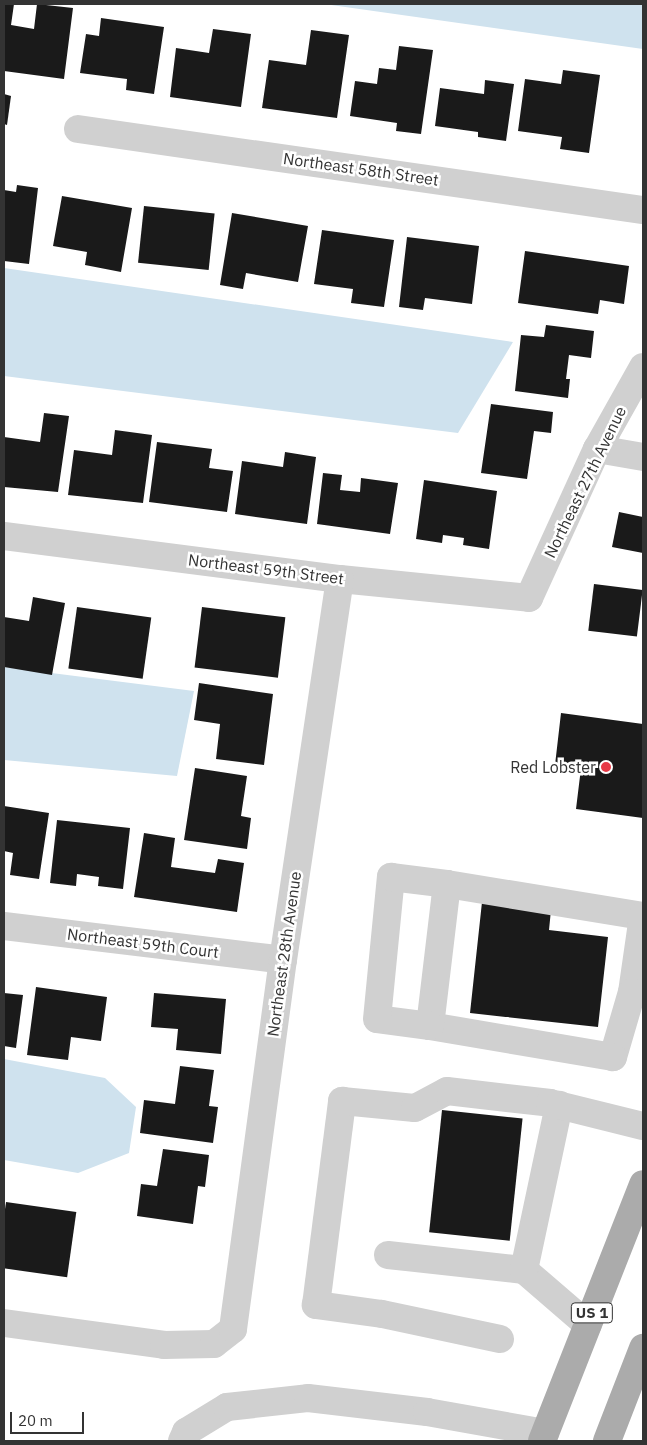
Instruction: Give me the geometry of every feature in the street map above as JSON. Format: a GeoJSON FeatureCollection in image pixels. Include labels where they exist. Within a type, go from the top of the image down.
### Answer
{"type":"FeatureCollection","features":[{"type":"Feature","properties":{"kind":"main road","name":"US 1"},"geometry":{"type":"LineString","coordinates":[[543,1437],[643,1184]]}},
{"type":"Feature","properties":{"kind":"main road"},"geometry":{"type":"LineString","coordinates":[[607,1441],[643,1348]]}},
{"type":"Feature","properties":{"kind":"street","name":"Northeast 58th Street"},"geometry":{"type":"LineString","coordinates":[[78,129],[643,210]]}},
{"type":"Feature","properties":{"kind":"street","name":"Northeast 27th Avenue"},"geometry":{"type":"LineString","coordinates":[[529,598],[597,449],[643,367]]}},
{"type":"Feature","properties":{"kind":"street"},"geometry":{"type":"LineString","coordinates":[[597,449],[643,457]]}},
{"type":"Feature","properties":{"kind":"street","name":"Northeast 59th Street"},"geometry":{"type":"LineString","coordinates":[[4,536],[340,579],[529,598]]}},
{"type":"Feature","properties":{"kind":"street","name":"Northeast 28th Avenue"},"geometry":{"type":"LineString","coordinates":[[4,1323],[164,1345],[214,1344],[233,1329],[282,960],[340,579]]}},
{"type":"Feature","properties":{"kind":"street"},"geometry":{"type":"LineString","coordinates":[[391,877],[447,884],[643,916],[638,993],[613,1057],[430,1026],[377,1019],[391,877]]}},
{"type":"Feature","properties":{"kind":"street"},"geometry":{"type":"LineString","coordinates":[[430,1026],[447,884]]}},
{"type":"Feature","properties":{"kind":"street","name":"Northeast 59th Court"},"geometry":{"type":"LineString","coordinates":[[4,926],[282,960]]}},
{"type":"Feature","properties":{"kind":"street"},"geometry":{"type":"LineString","coordinates":[[500,1339],[382,1314],[316,1305],[342,1101],[415,1108],[447,1091],[559,1105],[643,1126]]}},
{"type":"Feature","properties":{"kind":"street"},"geometry":{"type":"LineString","coordinates":[[524,1270],[559,1105]]}},
{"type":"Feature","properties":{"kind":"street"},"geometry":{"type":"LineString","coordinates":[[388,1255],[524,1270],[588,1325]]}},
{"type":"Feature","properties":{"kind":"street"},"geometry":{"type":"LineString","coordinates":[[182,1441],[186,1432],[227,1407],[308,1398],[468,1430],[543,1437]]}},
{"type":"Feature","properties":{"kind":"water"},"geometry":{"type":"Polygon","coordinates":[[[324,4],[643,4],[643,49],[324,4]]]}},
{"type":"Feature","properties":{"kind":"water"},"geometry":{"type":"Polygon","coordinates":[[[4,268],[513,342],[458,433],[4,376],[4,268]]]}},
{"type":"Feature","properties":{"kind":"water"},"geometry":{"type":"Polygon","coordinates":[[[4,667],[194,691],[177,776],[4,760],[4,667]]]}},
{"type":"Feature","properties":{"kind":"water"},"geometry":{"type":"Polygon","coordinates":[[[4,1059],[105,1078],[136,1107],[129,1153],[78,1173],[4,1160],[4,1059]]]}},
{"type":"Feature","properties":{"kind":"building"},"geometry":{"type":"Polygon","coordinates":[[[4,4],[14,4],[11,25],[34,29],[37,4],[73,8],[64,79],[4,71],[4,4]]]}},
{"type":"Feature","properties":{"kind":"building"},"geometry":{"type":"Polygon","coordinates":[[[101,18],[164,27],[154,94],[126,90],[127,79],[80,73],[86,34],[99,36],[101,18]]]}},
{"type":"Feature","properties":{"kind":"building"},"geometry":{"type":"Polygon","coordinates":[[[213,29],[251,34],[241,107],[170,97],[176,48],[209,53],[213,29]]]}},
{"type":"Feature","properties":{"kind":"building"},"geometry":{"type":"Polygon","coordinates":[[[311,30],[349,35],[337,118],[262,108],[269,60],[306,65],[311,30]]]}},
{"type":"Feature","properties":{"kind":"building"},"geometry":{"type":"Polygon","coordinates":[[[399,46],[433,50],[421,134],[396,131],[397,123],[350,116],[355,81],[377,84],[379,68],[396,70],[399,46]]]}},
{"type":"Feature","properties":{"kind":"building"},"geometry":{"type":"Polygon","coordinates":[[[563,70],[600,75],[589,153],[560,149],[562,137],[518,131],[525,79],[561,84],[563,70]]]}},
{"type":"Feature","properties":{"kind":"building"},"geometry":{"type":"Polygon","coordinates":[[[485,80],[514,84],[506,141],[478,137],[478,132],[435,126],[440,88],[484,94],[485,80]]]}},
{"type":"Feature","properties":{"kind":"building"},"geometry":{"type":"Polygon","coordinates":[[[4,94],[11,96],[7,125],[4,124],[4,94]]]}},
{"type":"Feature","properties":{"kind":"building"},"geometry":{"type":"Polygon","coordinates":[[[17,185],[38,188],[29,264],[4,261],[4,190],[16,192],[17,185]]]}},
{"type":"Feature","properties":{"kind":"building"},"geometry":{"type":"Polygon","coordinates":[[[62,196],[132,208],[121,272],[85,265],[87,252],[53,246],[62,196]]]}},
{"type":"Feature","properties":{"kind":"building"},"geometry":{"type":"Polygon","coordinates":[[[144,206],[215,213],[209,270],[138,263],[144,206]]]}},
{"type":"Feature","properties":{"kind":"building"},"geometry":{"type":"Polygon","coordinates":[[[232,213],[308,226],[298,282],[246,273],[243,289],[220,285],[232,213]]]}},
{"type":"Feature","properties":{"kind":"building"},"geometry":{"type":"Polygon","coordinates":[[[322,230],[394,240],[384,307],[351,303],[353,289],[314,284],[322,230]]]}},
{"type":"Feature","properties":{"kind":"building"},"geometry":{"type":"Polygon","coordinates":[[[407,237],[479,246],[472,304],[425,298],[423,310],[399,307],[407,237]]]}},
{"type":"Feature","properties":{"kind":"building"},"geometry":{"type":"Polygon","coordinates":[[[525,251],[629,266],[624,304],[600,300],[598,314],[518,303],[525,251]]]}},
{"type":"Feature","properties":{"kind":"building"},"geometry":{"type":"Polygon","coordinates":[[[546,325],[594,331],[591,358],[569,355],[566,379],[570,379],[568,398],[515,391],[521,335],[544,337],[546,325]]]}},
{"type":"Feature","properties":{"kind":"building"},"geometry":{"type":"Polygon","coordinates":[[[491,404],[553,412],[551,433],[534,431],[527,479],[481,473],[491,404]]]}},
{"type":"Feature","properties":{"kind":"building"},"geometry":{"type":"Polygon","coordinates":[[[44,413],[69,416],[58,492],[4,487],[4,437],[40,442],[44,413]]]}},
{"type":"Feature","properties":{"kind":"building"},"geometry":{"type":"Polygon","coordinates":[[[115,430],[152,435],[143,503],[68,495],[74,450],[112,455],[115,430]]]}},
{"type":"Feature","properties":{"kind":"building"},"geometry":{"type":"Polygon","coordinates":[[[157,442],[212,449],[209,468],[233,471],[227,512],[149,502],[157,442]]]}},
{"type":"Feature","properties":{"kind":"building"},"geometry":{"type":"Polygon","coordinates":[[[285,452],[316,457],[307,524],[235,514],[242,461],[283,467],[285,452]]]}},
{"type":"Feature","properties":{"kind":"building"},"geometry":{"type":"Polygon","coordinates":[[[323,473],[342,475],[340,490],[360,492],[361,478],[398,483],[390,534],[317,524],[323,473]]]}},
{"type":"Feature","properties":{"kind":"building"},"geometry":{"type":"Polygon","coordinates":[[[424,480],[497,491],[489,549],[463,545],[464,538],[443,535],[442,543],[416,539],[424,480]]]}},
{"type":"Feature","properties":{"kind":"building"},"geometry":{"type":"Polygon","coordinates":[[[619,512],[643,517],[643,553],[612,547],[619,512]]]}},
{"type":"Feature","properties":{"kind":"building"},"geometry":{"type":"Polygon","coordinates":[[[594,584],[643,590],[637,637],[588,631],[594,584]]]}},
{"type":"Feature","properties":{"kind":"building"},"geometry":{"type":"Polygon","coordinates":[[[33,597],[65,603],[52,675],[4,667],[4,617],[29,621],[33,597]]]}},
{"type":"Feature","properties":{"kind":"building"},"geometry":{"type":"Polygon","coordinates":[[[77,607],[151,617],[143,679],[68,668],[77,607]]]}},
{"type":"Feature","properties":{"kind":"building"},"geometry":{"type":"Polygon","coordinates":[[[202,607],[285,617],[278,678],[195,668],[202,607]]]}},
{"type":"Feature","properties":{"kind":"building"},"geometry":{"type":"Polygon","coordinates":[[[199,683],[273,694],[264,765],[216,759],[220,724],[194,720],[199,683]]]}},
{"type":"Feature","properties":{"kind":"building","name":"Red Lobster"},"geometry":{"type":"Polygon","coordinates":[[[561,713],[643,724],[643,818],[576,809],[581,768],[555,765],[561,713]]]}},
{"type":"Feature","properties":{"kind":"building"},"geometry":{"type":"Polygon","coordinates":[[[195,768],[247,776],[241,816],[251,818],[247,849],[184,840],[195,768]]]}},
{"type":"Feature","properties":{"kind":"building"},"geometry":{"type":"Polygon","coordinates":[[[4,806],[49,813],[39,879],[10,875],[13,853],[4,851],[4,806]]]}},
{"type":"Feature","properties":{"kind":"building"},"geometry":{"type":"Polygon","coordinates":[[[57,820],[130,828],[123,889],[98,886],[99,877],[77,874],[76,886],[50,883],[57,820]]]}},
{"type":"Feature","properties":{"kind":"building"},"geometry":{"type":"Polygon","coordinates":[[[144,833],[175,838],[171,867],[215,873],[218,859],[244,863],[237,912],[134,897],[144,833]]]}},
{"type":"Feature","properties":{"kind":"building"},"geometry":{"type":"Polygon","coordinates":[[[482,902],[551,910],[549,930],[608,937],[598,1027],[470,1013],[482,902]]]}},
{"type":"Feature","properties":{"kind":"building"},"geometry":{"type":"Polygon","coordinates":[[[36,987],[107,997],[101,1041],[71,1037],[68,1060],[27,1055],[36,987]]]}},
{"type":"Feature","properties":{"kind":"building"},"geometry":{"type":"Polygon","coordinates":[[[4,993],[23,995],[16,1048],[4,1046],[4,993]]]}},
{"type":"Feature","properties":{"kind":"building"},"geometry":{"type":"Polygon","coordinates":[[[154,993],[226,999],[221,1054],[176,1050],[178,1029],[151,1027],[154,993]]]}},
{"type":"Feature","properties":{"kind":"building"},"geometry":{"type":"Polygon","coordinates":[[[180,1066],[214,1070],[209,1106],[218,1107],[213,1143],[140,1133],[144,1100],[175,1104],[180,1066]]]}},
{"type":"Feature","properties":{"kind":"building"},"geometry":{"type":"Polygon","coordinates":[[[442,1110],[523,1118],[510,1241],[429,1232],[442,1110]]]}},
{"type":"Feature","properties":{"kind":"building"},"geometry":{"type":"Polygon","coordinates":[[[163,1149],[209,1155],[205,1187],[198,1186],[193,1224],[137,1216],[141,1184],[157,1186],[163,1149]]]}},
{"type":"Feature","properties":{"kind":"building"},"geometry":{"type":"Polygon","coordinates":[[[6,1202],[76,1212],[67,1277],[4,1268],[4,1216],[6,1202]]]}},
{"type":"Feature","properties":{"kind":"place","name":"Red Lobster"},"geometry":{"type":"Point","coordinates":[606,767]}}]}
